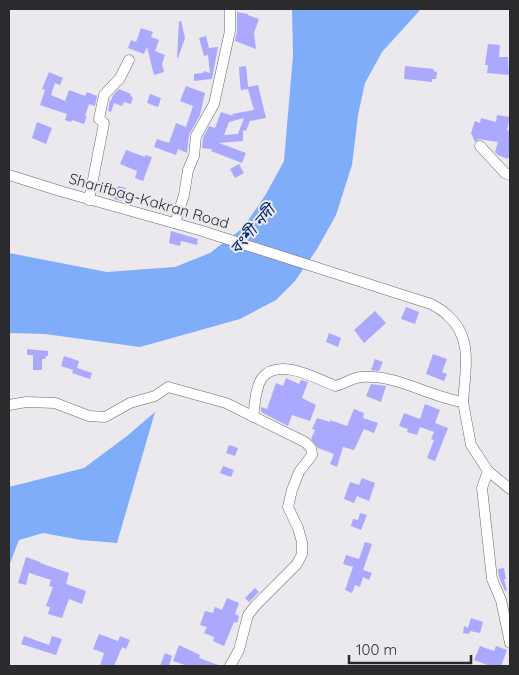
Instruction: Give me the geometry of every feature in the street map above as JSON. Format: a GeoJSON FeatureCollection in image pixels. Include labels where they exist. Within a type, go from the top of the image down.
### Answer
{"type":"FeatureCollection","features":[{"type":"Feature","properties":{"kind":"street"},"geometry":{"type":"LineString","coordinates":[[175,223],[184,195],[188,170],[194,156],[196,136],[214,104],[230,31],[230,9]]}},
{"type":"Feature","properties":{"kind":"street"},"geometry":{"type":"LineString","coordinates":[[89,200],[104,122],[99,119],[104,95],[120,78],[129,60]]}},
{"type":"Feature","properties":{"kind":"street"},"geometry":{"type":"LineString","coordinates":[[480,146],[505,173],[510,175]]}},
{"type":"Feature","properties":{"kind":"street","name":"Sharifbag-Kakran Road"},"geometry":{"type":"LineString","coordinates":[[9,175],[89,200],[199,230],[431,304],[448,315],[460,329],[467,350],[463,402],[471,445],[488,471],[510,489]]}},
{"type":"Feature","properties":{"kind":"street"},"geometry":{"type":"LineString","coordinates":[[253,417],[256,393],[261,379],[271,371],[288,368],[336,386],[351,379],[373,377],[413,386],[448,400],[463,402]]}},
{"type":"Feature","properties":{"kind":"street"},"geometry":{"type":"LineString","coordinates":[[9,405],[26,402],[55,403],[88,416],[105,417],[130,403],[155,396],[168,386],[226,403],[305,442],[311,448],[312,455],[299,472],[288,507],[300,535],[302,554],[297,564],[248,615],[239,650],[230,666]]}},
{"type":"Feature","properties":{"kind":"street"},"geometry":{"type":"LineString","coordinates":[[488,471],[482,488],[492,579],[501,600],[510,643]]}},
{"type":"Feature","properties":{"kind":"water","name":"বংশী নদী"},"geometry":{"type":"Polygon","coordinates":[[[292,9],[421,9],[382,52],[365,83],[358,115],[352,165],[336,215],[317,249],[295,281],[276,300],[240,319],[140,347],[45,334],[9,333],[9,253],[107,272],[175,267],[210,253],[243,228],[266,194],[284,161],[293,55],[292,9]]]}},
{"type":"Feature","properties":{"kind":"water"},"geometry":{"type":"Polygon","coordinates":[[[155,412],[117,543],[81,540],[43,533],[19,540],[9,566],[9,487],[84,468],[127,436],[155,412]]]}},
{"type":"Feature","properties":{"kind":"building"},"geometry":{"type":"Polygon","coordinates":[[[237,12],[259,19],[254,33],[256,49],[235,41],[237,12]]]}},
{"type":"Feature","properties":{"kind":"building"},"geometry":{"type":"Polygon","coordinates":[[[179,21],[181,21],[185,38],[177,58],[179,21]]]}},
{"type":"Feature","properties":{"kind":"building"},"geometry":{"type":"Polygon","coordinates":[[[141,28],[153,32],[151,37],[159,40],[155,51],[165,55],[162,64],[164,72],[154,75],[147,47],[144,54],[128,48],[131,40],[136,42],[141,28]]]}},
{"type":"Feature","properties":{"kind":"building"},"geometry":{"type":"Polygon","coordinates":[[[206,36],[209,48],[218,47],[212,79],[194,81],[194,74],[203,73],[204,71],[210,73],[208,55],[204,56],[199,38],[206,36]]]}},
{"type":"Feature","properties":{"kind":"building"},"geometry":{"type":"Polygon","coordinates":[[[488,44],[500,45],[499,57],[508,57],[509,75],[487,73],[488,65],[485,65],[488,44]]]}},
{"type":"Feature","properties":{"kind":"building"},"geometry":{"type":"Polygon","coordinates":[[[246,66],[248,87],[258,85],[266,118],[250,121],[246,131],[243,130],[243,141],[219,143],[246,153],[242,163],[211,151],[212,149],[202,148],[203,138],[209,126],[215,128],[221,112],[233,116],[232,114],[254,110],[248,89],[241,90],[239,67],[246,66]],[[244,118],[229,122],[224,135],[238,134],[244,118]]]}},
{"type":"Feature","properties":{"kind":"building"},"geometry":{"type":"Polygon","coordinates":[[[405,66],[434,69],[433,71],[437,72],[436,79],[432,79],[432,82],[404,79],[405,66]]]}},
{"type":"Feature","properties":{"kind":"building"},"geometry":{"type":"Polygon","coordinates":[[[49,72],[63,78],[60,85],[55,83],[51,95],[65,101],[69,90],[85,96],[87,92],[97,96],[95,106],[89,104],[84,124],[65,120],[67,114],[40,105],[45,90],[42,89],[49,72]]]}},
{"type":"Feature","properties":{"kind":"building"},"geometry":{"type":"Polygon","coordinates":[[[186,86],[205,93],[200,115],[189,135],[187,153],[178,149],[176,155],[154,147],[157,139],[169,143],[176,123],[186,127],[193,106],[180,101],[186,86]]]}},
{"type":"Feature","properties":{"kind":"building"},"geometry":{"type":"Polygon","coordinates":[[[119,89],[131,94],[130,96],[133,97],[131,104],[124,102],[122,106],[114,103],[111,112],[108,111],[110,100],[119,89]]]}},
{"type":"Feature","properties":{"kind":"building"},"geometry":{"type":"Polygon","coordinates":[[[150,94],[161,98],[158,107],[147,103],[150,94]]]}},
{"type":"Feature","properties":{"kind":"building"},"geometry":{"type":"Polygon","coordinates":[[[497,115],[510,117],[507,130],[510,131],[510,153],[508,159],[495,152],[498,142],[479,139],[475,142],[471,133],[475,121],[480,123],[481,118],[496,122],[497,115]]]}},
{"type":"Feature","properties":{"kind":"building"},"geometry":{"type":"Polygon","coordinates":[[[37,122],[52,128],[46,144],[32,138],[37,122]]]}},
{"type":"Feature","properties":{"kind":"building"},"geometry":{"type":"Polygon","coordinates":[[[126,150],[145,157],[145,155],[152,157],[143,181],[135,178],[137,171],[120,164],[126,150]]]}},
{"type":"Feature","properties":{"kind":"building"},"geometry":{"type":"Polygon","coordinates":[[[239,164],[244,173],[235,178],[230,169],[239,164]]]}},
{"type":"Feature","properties":{"kind":"building"},"geometry":{"type":"Polygon","coordinates":[[[118,186],[126,188],[122,201],[114,199],[118,186]]]}},
{"type":"Feature","properties":{"kind":"building"},"geometry":{"type":"Polygon","coordinates":[[[171,231],[198,239],[197,245],[181,241],[180,246],[169,243],[171,231]]]}},
{"type":"Feature","properties":{"kind":"building"},"geometry":{"type":"Polygon","coordinates":[[[406,307],[419,312],[415,324],[401,319],[406,307]]]}},
{"type":"Feature","properties":{"kind":"building"},"geometry":{"type":"Polygon","coordinates":[[[375,311],[386,323],[364,343],[354,330],[375,311]]]}},
{"type":"Feature","properties":{"kind":"building"},"geometry":{"type":"Polygon","coordinates":[[[329,333],[341,338],[338,347],[326,342],[329,333]]]}},
{"type":"Feature","properties":{"kind":"building"},"geometry":{"type":"Polygon","coordinates":[[[27,349],[48,351],[48,356],[42,359],[42,370],[33,370],[33,355],[27,355],[27,349]]]}},
{"type":"Feature","properties":{"kind":"building"},"geometry":{"type":"Polygon","coordinates":[[[433,354],[447,359],[442,372],[447,374],[444,381],[426,374],[433,354]]]}},
{"type":"Feature","properties":{"kind":"building"},"geometry":{"type":"Polygon","coordinates":[[[64,356],[79,361],[77,368],[92,373],[90,379],[72,373],[73,370],[61,366],[64,356]]]}},
{"type":"Feature","properties":{"kind":"building"},"geometry":{"type":"Polygon","coordinates":[[[375,359],[383,362],[379,371],[371,370],[375,359]]]}},
{"type":"Feature","properties":{"kind":"building"},"geometry":{"type":"Polygon","coordinates":[[[286,378],[299,384],[301,380],[308,382],[302,398],[316,405],[310,421],[292,415],[288,426],[261,412],[261,407],[267,409],[276,383],[283,386],[286,378]]]}},
{"type":"Feature","properties":{"kind":"building"},"geometry":{"type":"Polygon","coordinates":[[[371,384],[386,386],[381,402],[366,396],[371,384]]]}},
{"type":"Feature","properties":{"kind":"building"},"geometry":{"type":"Polygon","coordinates":[[[425,404],[440,410],[435,423],[448,428],[435,461],[427,458],[434,440],[431,439],[434,432],[420,427],[417,435],[407,432],[408,429],[399,426],[404,413],[420,419],[425,404]]]}},
{"type":"Feature","properties":{"kind":"building"},"geometry":{"type":"Polygon","coordinates":[[[354,409],[364,413],[363,418],[378,423],[374,433],[364,429],[354,450],[343,447],[337,467],[330,464],[334,454],[318,448],[311,439],[315,430],[312,429],[317,418],[347,426],[354,409]]]}},
{"type":"Feature","properties":{"kind":"building"},"geometry":{"type":"Polygon","coordinates":[[[229,445],[238,448],[235,456],[226,453],[229,445]]]}},
{"type":"Feature","properties":{"kind":"building"},"geometry":{"type":"Polygon","coordinates":[[[223,466],[234,470],[231,477],[220,473],[223,466]]]}},
{"type":"Feature","properties":{"kind":"building"},"geometry":{"type":"Polygon","coordinates":[[[362,478],[375,483],[369,501],[357,496],[354,503],[344,499],[350,482],[359,485],[362,478]]]}},
{"type":"Feature","properties":{"kind":"building"},"geometry":{"type":"Polygon","coordinates":[[[360,513],[367,515],[361,530],[351,526],[353,519],[358,520],[360,513]]]}},
{"type":"Feature","properties":{"kind":"building"},"geometry":{"type":"Polygon","coordinates":[[[365,542],[372,544],[363,570],[372,573],[369,580],[363,577],[360,587],[355,585],[352,593],[345,590],[353,567],[343,564],[346,555],[359,559],[365,542]]]}},
{"type":"Feature","properties":{"kind":"building"},"geometry":{"type":"Polygon","coordinates":[[[26,557],[69,573],[66,584],[86,591],[82,604],[69,599],[62,618],[48,614],[50,607],[46,606],[53,587],[49,586],[51,580],[29,573],[26,585],[18,583],[26,557]]]}},
{"type":"Feature","properties":{"kind":"building"},"geometry":{"type":"Polygon","coordinates":[[[504,568],[507,590],[505,591],[498,569],[504,568]]]}},
{"type":"Feature","properties":{"kind":"building"},"geometry":{"type":"Polygon","coordinates":[[[255,588],[259,592],[249,602],[245,598],[255,588]]]}},
{"type":"Feature","properties":{"kind":"building"},"geometry":{"type":"Polygon","coordinates":[[[227,598],[239,603],[235,614],[239,616],[237,623],[234,622],[224,646],[213,641],[214,637],[204,633],[207,627],[200,625],[205,611],[213,613],[215,607],[222,610],[227,598]]]}},
{"type":"Feature","properties":{"kind":"building"},"geometry":{"type":"Polygon","coordinates":[[[471,618],[483,622],[480,633],[470,631],[469,634],[463,633],[464,626],[468,628],[471,618]]]}},
{"type":"Feature","properties":{"kind":"building"},"geometry":{"type":"Polygon","coordinates":[[[99,634],[118,641],[120,636],[130,640],[126,649],[122,647],[114,666],[100,666],[104,653],[93,649],[99,634]]]}},
{"type":"Feature","properties":{"kind":"building"},"geometry":{"type":"Polygon","coordinates":[[[24,636],[49,645],[52,636],[62,639],[56,655],[21,644],[24,636]]]}},
{"type":"Feature","properties":{"kind":"building"},"geometry":{"type":"Polygon","coordinates":[[[179,645],[200,655],[199,658],[221,666],[188,666],[173,661],[179,645]]]}},
{"type":"Feature","properties":{"kind":"building"},"geometry":{"type":"Polygon","coordinates":[[[480,646],[494,651],[496,646],[507,650],[501,666],[490,666],[474,660],[480,646]]]}},
{"type":"Feature","properties":{"kind":"building"},"geometry":{"type":"Polygon","coordinates":[[[165,653],[172,656],[169,666],[160,666],[165,653]]]}}]}
